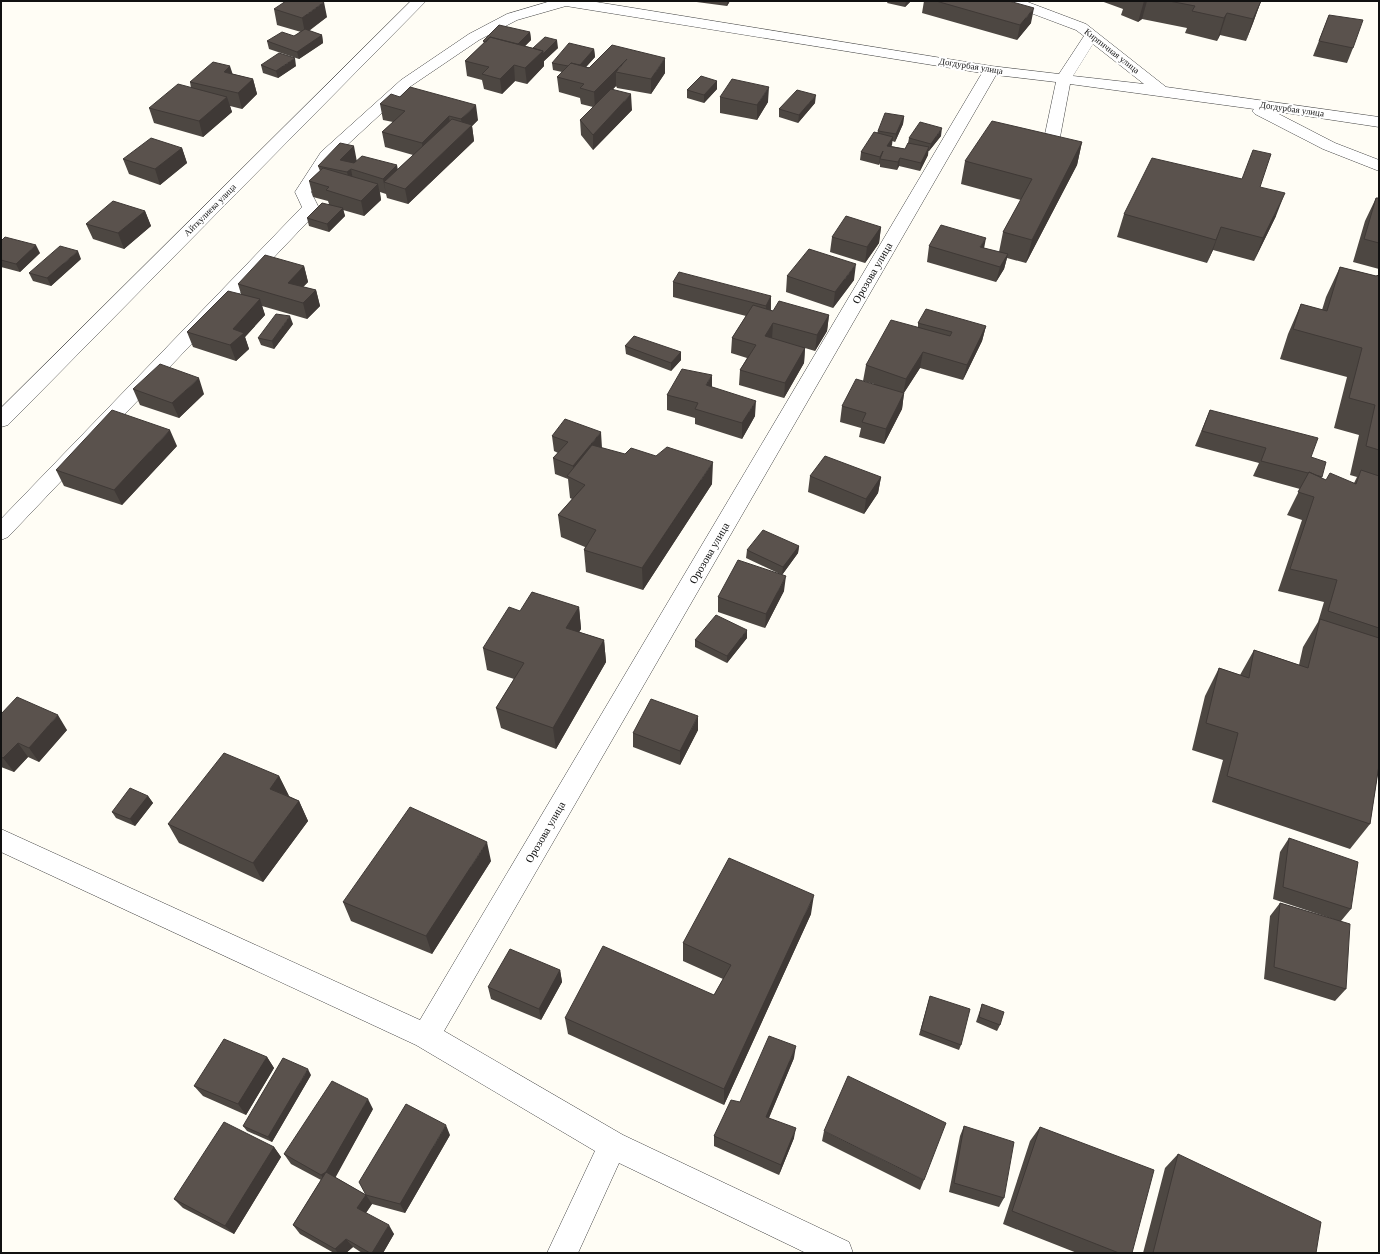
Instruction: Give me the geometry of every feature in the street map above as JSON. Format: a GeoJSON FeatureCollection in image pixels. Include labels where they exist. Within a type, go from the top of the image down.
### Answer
{"type":"FeatureCollection","features":[{"type":"Feature","properties":{"kind":"street","name":"Айткулиева улица"},"geometry":{"type":"LineString","coordinates":[[1,420],[419,1]]}},
{"type":"Feature","properties":{"kind":"street"},"geometry":{"type":"LineString","coordinates":[[1,532],[311,208],[304,192],[327,155],[406,83],[474,37],[512,16],[565,1]]}},
{"type":"Feature","properties":{"kind":"street","name":"Догдурбая улица"},"geometry":{"type":"LineString","coordinates":[[565,1],[991,70],[1162,91],[1379,122]]}},
{"type":"Feature","properties":{"kind":"street","name":"Кирпичная улица"},"geometry":{"type":"LineString","coordinates":[[1012,1],[1081,27],[1162,91]]}},
{"type":"Feature","properties":{"kind":"street"},"geometry":{"type":"LineString","coordinates":[[1049,153],[1064,78],[1092,35]]}},
{"type":"Feature","properties":{"kind":"street","name":"Орозова улица"},"geometry":{"type":"LineString","coordinates":[[426,1036],[991,70]]}},
{"type":"Feature","properties":{"kind":"street"},"geometry":{"type":"LineString","coordinates":[[1245,103],[1329,146],[1379,166]]}},
{"type":"Feature","properties":{"kind":"street"},"geometry":{"type":"LineString","coordinates":[[1,840],[426,1036],[613,1145],[838,1253]]}},
{"type":"Feature","properties":{"kind":"street"},"geometry":{"type":"LineString","coordinates":[[562,1253],[613,1145]]}},
{"type":"Feature","properties":{"kind":"building"},"geometry":{"type":"Polygon","coordinates":[[[286,1],[324,2],[302,18],[274,9],[286,1]]]}},
{"type":"Feature","properties":{"kind":"building"},"geometry":{"type":"Polygon","coordinates":[[[936,1],[1009,1],[1034,8],[1020,25],[936,1]]]}},
{"type":"Feature","properties":{"kind":"building"},"geometry":{"type":"Polygon","coordinates":[[[1169,1],[1261,1],[1253,19],[1227,13],[1224,18],[1192,11],[1195,6],[1169,1]]]}},
{"type":"Feature","properties":{"kind":"building"},"geometry":{"type":"Polygon","coordinates":[[[1329,15],[1363,20],[1353,48],[1319,41],[1329,15]]]}},
{"type":"Feature","properties":{"kind":"building"},"geometry":{"type":"Polygon","coordinates":[[[499,25],[530,32],[518,44],[490,37],[486,42],[483,41],[499,25]]]}},
{"type":"Feature","properties":{"kind":"building"},"geometry":{"type":"Polygon","coordinates":[[[305,29],[322,35],[297,52],[267,41],[282,32],[294,36],[305,29]]]}},
{"type":"Feature","properties":{"kind":"building"},"geometry":{"type":"Polygon","coordinates":[[[490,37],[543,51],[525,68],[514,65],[500,79],[482,74],[489,67],[465,61],[490,37]]]}},
{"type":"Feature","properties":{"kind":"building"},"geometry":{"type":"Polygon","coordinates":[[[545,37],[557,40],[543,54],[543,51],[533,48],[545,37]]]}},
{"type":"Feature","properties":{"kind":"building"},"geometry":{"type":"Polygon","coordinates":[[[569,43],[594,49],[580,65],[571,63],[568,66],[552,63],[569,43]]]}},
{"type":"Feature","properties":{"kind":"building"},"geometry":{"type":"Polygon","coordinates":[[[612,45],[665,58],[651,79],[616,72],[627,59],[594,92],[580,88],[584,84],[557,77],[571,63],[589,68],[612,45]]]}},
{"type":"Feature","properties":{"kind":"building"},"geometry":{"type":"Polygon","coordinates":[[[279,53],[295,58],[276,71],[261,65],[279,53]]]}},
{"type":"Feature","properties":{"kind":"building"},"geometry":{"type":"Polygon","coordinates":[[[213,62],[230,66],[224,72],[253,79],[238,93],[190,82],[213,62]]]}},
{"type":"Feature","properties":{"kind":"building"},"geometry":{"type":"Polygon","coordinates":[[[701,76],[717,81],[704,95],[687,90],[701,76]]]}},
{"type":"Feature","properties":{"kind":"building"},"geometry":{"type":"Polygon","coordinates":[[[732,79],[769,87],[757,105],[720,97],[732,79]]]}},
{"type":"Feature","properties":{"kind":"building"},"geometry":{"type":"Polygon","coordinates":[[[178,84],[227,97],[199,121],[149,108],[178,84]]]}},
{"type":"Feature","properties":{"kind":"building"},"geometry":{"type":"Polygon","coordinates":[[[410,87],[476,105],[461,119],[449,116],[422,143],[382,132],[405,111],[380,104],[391,94],[400,97],[410,87]]]}},
{"type":"Feature","properties":{"kind":"building"},"geometry":{"type":"Polygon","coordinates":[[[611,89],[631,94],[593,135],[580,120],[611,89]]]}},
{"type":"Feature","properties":{"kind":"building"},"geometry":{"type":"Polygon","coordinates":[[[797,90],[816,95],[799,115],[779,109],[797,90]]]}},
{"type":"Feature","properties":{"kind":"building"},"geometry":{"type":"Polygon","coordinates":[[[885,113],[904,116],[896,134],[878,131],[885,113]]]}},
{"type":"Feature","properties":{"kind":"building"},"geometry":{"type":"Polygon","coordinates":[[[452,119],[472,125],[405,189],[384,182],[452,119]]]}},
{"type":"Feature","properties":{"kind":"building"},"geometry":{"type":"Polygon","coordinates":[[[992,121],[1082,142],[1032,240],[1003,232],[1032,179],[965,161],[992,121]]]}},
{"type":"Feature","properties":{"kind":"building"},"geometry":{"type":"Polygon","coordinates":[[[920,122],[942,128],[931,144],[909,138],[920,122]]]}},
{"type":"Feature","properties":{"kind":"building"},"geometry":{"type":"Polygon","coordinates":[[[874,132],[893,137],[887,146],[905,149],[908,143],[929,147],[921,163],[900,158],[898,162],[880,159],[883,151],[880,157],[861,152],[874,132]]]}},
{"type":"Feature","properties":{"kind":"building"},"geometry":{"type":"Polygon","coordinates":[[[151,138],[182,148],[155,169],[123,159],[151,138]]]}},
{"type":"Feature","properties":{"kind":"building"},"geometry":{"type":"Polygon","coordinates":[[[340,143],[354,146],[340,160],[354,163],[362,156],[397,165],[383,179],[351,169],[347,172],[318,166],[340,143]]]}},
{"type":"Feature","properties":{"kind":"building"},"geometry":{"type":"Polygon","coordinates":[[[1253,150],[1271,154],[1260,187],[1285,193],[1263,238],[1221,227],[1216,240],[1124,214],[1152,158],[1242,179],[1253,150]]]}},
{"type":"Feature","properties":{"kind":"building"},"geometry":{"type":"Polygon","coordinates":[[[323,168],[378,184],[361,201],[326,190],[329,187],[309,181],[323,168]]]}},
{"type":"Feature","properties":{"kind":"building"},"geometry":{"type":"Polygon","coordinates":[[[1376,198],[1379,198],[1379,243],[1364,239],[1376,198]]]}},
{"type":"Feature","properties":{"kind":"building"},"geometry":{"type":"Polygon","coordinates":[[[113,201],[145,211],[118,233],[86,224],[113,201]]]}},
{"type":"Feature","properties":{"kind":"building"},"geometry":{"type":"Polygon","coordinates":[[[322,203],[343,208],[327,224],[307,218],[322,203]]]}},
{"type":"Feature","properties":{"kind":"building"},"geometry":{"type":"Polygon","coordinates":[[[846,216],[881,227],[867,247],[832,237],[846,216]]]}},
{"type":"Feature","properties":{"kind":"building"},"geometry":{"type":"Polygon","coordinates":[[[941,225],[986,238],[980,247],[1008,254],[1000,267],[929,246],[941,225]]]}},
{"type":"Feature","properties":{"kind":"building"},"geometry":{"type":"Polygon","coordinates":[[[5,237],[36,245],[16,264],[1,260],[1,241],[5,237]]]}},
{"type":"Feature","properties":{"kind":"building"},"geometry":{"type":"Polygon","coordinates":[[[60,246],[78,251],[47,278],[29,273],[60,246]]]}},
{"type":"Feature","properties":{"kind":"building"},"geometry":{"type":"Polygon","coordinates":[[[809,249],[856,264],[835,292],[787,276],[809,249]]]}},
{"type":"Feature","properties":{"kind":"building"},"geometry":{"type":"Polygon","coordinates":[[[265,255],[304,266],[288,283],[316,290],[303,303],[238,284],[265,255]]]}},
{"type":"Feature","properties":{"kind":"building"},"geometry":{"type":"Polygon","coordinates":[[[1340,267],[1376,276],[1379,275],[1379,450],[1366,446],[1375,405],[1349,398],[1362,348],[1293,329],[1301,304],[1327,311],[1340,267]]]}},
{"type":"Feature","properties":{"kind":"building"},"geometry":{"type":"Polygon","coordinates":[[[679,272],[771,296],[766,306],[673,282],[679,272]]]}},
{"type":"Feature","properties":{"kind":"building"},"geometry":{"type":"Polygon","coordinates":[[[228,291],[260,299],[233,329],[244,333],[230,345],[187,332],[228,291]]]}},
{"type":"Feature","properties":{"kind":"building"},"geometry":{"type":"Polygon","coordinates":[[[779,301],[829,315],[817,335],[773,323],[765,336],[805,348],[785,383],[740,370],[756,345],[732,338],[753,305],[773,311],[779,301]]]}},
{"type":"Feature","properties":{"kind":"building"},"geometry":{"type":"Polygon","coordinates":[[[926,309],[986,326],[967,365],[923,352],[906,379],[866,365],[891,320],[950,336],[952,332],[918,323],[926,309]]]}},
{"type":"Feature","properties":{"kind":"building"},"geometry":{"type":"Polygon","coordinates":[[[276,314],[290,316],[272,341],[258,338],[276,314]]]}},
{"type":"Feature","properties":{"kind":"building"},"geometry":{"type":"Polygon","coordinates":[[[634,336],[681,352],[671,363],[625,346],[634,336]]]}},
{"type":"Feature","properties":{"kind":"building"},"geometry":{"type":"Polygon","coordinates":[[[160,364],[199,378],[172,403],[133,389],[160,364]]]}},
{"type":"Feature","properties":{"kind":"building"},"geometry":{"type":"Polygon","coordinates":[[[682,369],[712,375],[706,385],[756,401],[742,423],[695,409],[698,403],[667,395],[682,369]]]}},
{"type":"Feature","properties":{"kind":"building"},"geometry":{"type":"Polygon","coordinates":[[[856,379],[904,393],[886,429],[862,422],[866,413],[842,406],[856,379]]]}},
{"type":"Feature","properties":{"kind":"building"},"geometry":{"type":"Polygon","coordinates":[[[112,410],[170,430],[114,490],[56,470],[112,410]]]}},
{"type":"Feature","properties":{"kind":"building"},"geometry":{"type":"Polygon","coordinates":[[[1210,410],[1318,438],[1311,457],[1326,462],[1322,477],[1309,472],[1261,461],[1266,448],[1202,431],[1210,410]]]}},
{"type":"Feature","properties":{"kind":"building"},"geometry":{"type":"Polygon","coordinates":[[[565,419],[601,432],[573,466],[553,458],[568,442],[552,436],[565,419]]]}},
{"type":"Feature","properties":{"kind":"building"},"geometry":{"type":"Polygon","coordinates":[[[592,445],[625,454],[631,448],[656,456],[667,447],[713,462],[642,568],[584,550],[596,530],[558,515],[585,485],[567,476],[592,445]]]}},
{"type":"Feature","properties":{"kind":"building"},"geometry":{"type":"Polygon","coordinates":[[[825,456],[881,477],[866,499],[810,476],[825,456]]]}},
{"type":"Feature","properties":{"kind":"building"},"geometry":{"type":"Polygon","coordinates":[[[1361,470],[1379,476],[1379,628],[1328,611],[1337,580],[1290,569],[1314,497],[1298,492],[1309,472],[1326,480],[1330,473],[1356,484],[1361,470]]]}},
{"type":"Feature","properties":{"kind":"building"},"geometry":{"type":"Polygon","coordinates":[[[763,530],[799,546],[783,567],[747,550],[763,530]]]}},
{"type":"Feature","properties":{"kind":"building"},"geometry":{"type":"Polygon","coordinates":[[[738,560],[786,576],[766,614],[718,597],[738,560]]]}},
{"type":"Feature","properties":{"kind":"building"},"geometry":{"type":"Polygon","coordinates":[[[532,592],[579,607],[566,628],[604,640],[553,728],[496,708],[524,663],[483,648],[509,607],[520,611],[532,592]]]}},
{"type":"Feature","properties":{"kind":"building"},"geometry":{"type":"Polygon","coordinates":[[[716,615],[747,630],[727,656],[695,640],[716,615]]]}},
{"type":"Feature","properties":{"kind":"building"},"geometry":{"type":"Polygon","coordinates":[[[1320,619],[1379,638],[1379,765],[1370,824],[1227,776],[1238,733],[1206,723],[1219,668],[1249,678],[1254,650],[1308,668],[1320,619]]]}},
{"type":"Feature","properties":{"kind":"building"},"geometry":{"type":"Polygon","coordinates":[[[17,697],[58,715],[29,748],[18,743],[3,758],[1,757],[1,714],[17,697]]]}},
{"type":"Feature","properties":{"kind":"building"},"geometry":{"type":"Polygon","coordinates":[[[651,699],[698,716],[680,751],[633,733],[651,699]]]}},
{"type":"Feature","properties":{"kind":"building"},"geometry":{"type":"Polygon","coordinates":[[[224,753],[279,776],[270,789],[299,801],[253,863],[168,824],[224,753]]]}},
{"type":"Feature","properties":{"kind":"building"},"geometry":{"type":"Polygon","coordinates":[[[130,788],[148,796],[130,819],[112,812],[130,788]]]}},
{"type":"Feature","properties":{"kind":"building"},"geometry":{"type":"Polygon","coordinates":[[[410,807],[487,842],[426,936],[343,902],[410,807]]]}},
{"type":"Feature","properties":{"kind":"building"},"geometry":{"type":"Polygon","coordinates":[[[1289,838],[1358,862],[1351,909],[1283,887],[1289,838]]]}},
{"type":"Feature","properties":{"kind":"building"},"geometry":{"type":"Polygon","coordinates":[[[729,858],[814,895],[724,1089],[565,1018],[603,946],[714,995],[731,965],[683,943],[729,858]]]}},
{"type":"Feature","properties":{"kind":"building"},"geometry":{"type":"Polygon","coordinates":[[[1280,903],[1350,924],[1346,989],[1274,967],[1280,903]]]}},
{"type":"Feature","properties":{"kind":"building"},"geometry":{"type":"Polygon","coordinates":[[[510,949],[560,970],[539,1009],[488,987],[510,949]]]}},
{"type":"Feature","properties":{"kind":"building"},"geometry":{"type":"Polygon","coordinates":[[[930,996],[970,1009],[961,1045],[921,1030],[930,996]]]}},
{"type":"Feature","properties":{"kind":"building"},"geometry":{"type":"Polygon","coordinates":[[[982,1004],[1004,1012],[1000,1025],[979,1017],[982,1004]]]}},
{"type":"Feature","properties":{"kind":"building"},"geometry":{"type":"Polygon","coordinates":[[[769,1036],[796,1046],[766,1117],[796,1128],[781,1165],[714,1136],[731,1100],[740,1102],[769,1036]]]}},
{"type":"Feature","properties":{"kind":"building"},"geometry":{"type":"Polygon","coordinates":[[[224,1039],[267,1057],[238,1104],[194,1086],[224,1039]]]}},
{"type":"Feature","properties":{"kind":"building"},"geometry":{"type":"Polygon","coordinates":[[[283,1058],[308,1069],[268,1137],[243,1126],[283,1058]]]}},
{"type":"Feature","properties":{"kind":"building"},"geometry":{"type":"Polygon","coordinates":[[[848,1076],[946,1123],[924,1180],[824,1131],[848,1076]]]}},
{"type":"Feature","properties":{"kind":"building"},"geometry":{"type":"Polygon","coordinates":[[[332,1081],[368,1099],[326,1172],[321,1175],[284,1154],[332,1081]]]}},
{"type":"Feature","properties":{"kind":"building"},"geometry":{"type":"Polygon","coordinates":[[[406,1104],[446,1125],[400,1204],[366,1195],[359,1182],[406,1104]]]}},
{"type":"Feature","properties":{"kind":"building"},"geometry":{"type":"Polygon","coordinates":[[[224,1122],[274,1147],[225,1226],[174,1199],[224,1122]]]}},
{"type":"Feature","properties":{"kind":"building"},"geometry":{"type":"Polygon","coordinates":[[[964,1126],[1014,1142],[1004,1198],[954,1183],[964,1126]]]}},
{"type":"Feature","properties":{"kind":"building"},"geometry":{"type":"Polygon","coordinates":[[[1040,1127],[1154,1170],[1132,1253],[1119,1253],[1012,1211],[1040,1127]]]}},
{"type":"Feature","properties":{"kind":"building"},"geometry":{"type":"Polygon","coordinates":[[[1178,1154],[1321,1222],[1316,1253],[1153,1253],[1178,1154]]]}},
{"type":"Feature","properties":{"kind":"building"},"geometry":{"type":"Polygon","coordinates":[[[326,1172],[366,1195],[357,1208],[389,1225],[372,1253],[346,1239],[335,1249],[293,1225],[326,1172]]]}}]}
